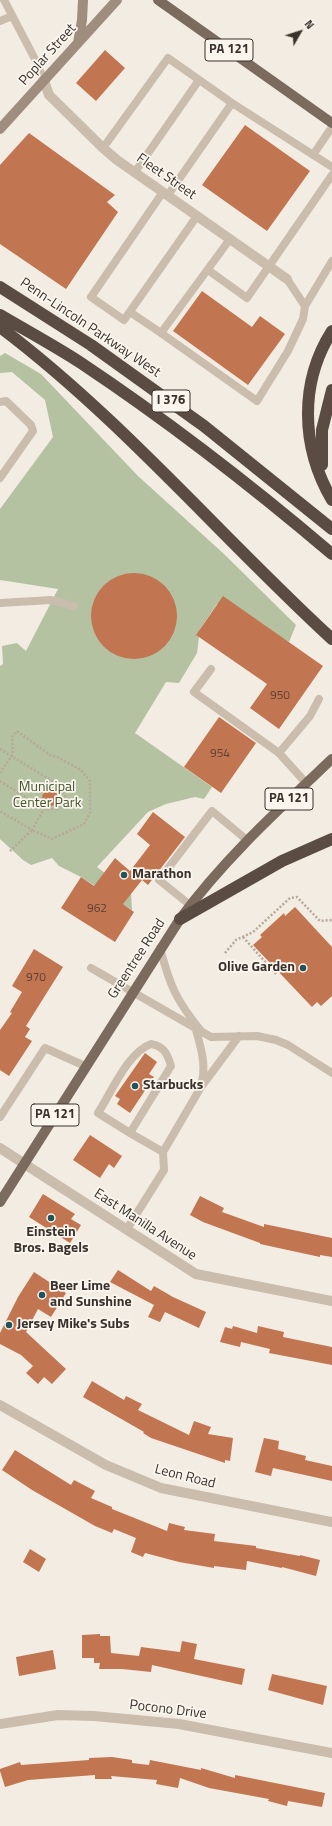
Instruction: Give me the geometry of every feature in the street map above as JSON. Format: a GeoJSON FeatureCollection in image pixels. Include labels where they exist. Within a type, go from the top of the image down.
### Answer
{"type":"FeatureCollection","features":[{"type":"Feature","properties":{"kind":"highway","name":"Penn-Lincoln Parkway West"},"geometry":{"type":"LineString","coordinates":[[0,287],[91,346],[198,421],[332,529]]}},
{"type":"Feature","properties":{"kind":"highway","name":"I 376"},"geometry":{"type":"LineString","coordinates":[[0,315],[80,362],[142,406],[247,484],[332,554]]}},
{"type":"Feature","properties":{"kind":"highway"},"geometry":{"type":"LineString","coordinates":[[0,326],[32,350],[117,426],[332,639]]}},
{"type":"Feature","properties":{"kind":"highway"},"geometry":{"type":"LineString","coordinates":[[331,497],[315,459],[310,442],[307,406],[309,389],[317,359],[332,331]]}},
{"type":"Feature","properties":{"kind":"highway"},"geometry":{"type":"LineString","coordinates":[[331,497],[322,468],[321,451],[322,430],[332,390]]}},
{"type":"Feature","properties":{"kind":"highway"},"geometry":{"type":"LineString","coordinates":[[317,625],[332,646]]}},
{"type":"Feature","properties":{"kind":"highway"},"geometry":{"type":"LineString","coordinates":[[180,919],[282,861],[332,839]]}},
{"type":"Feature","properties":{"kind":"main road"},"geometry":{"type":"LineString","coordinates":[[78,43],[82,20],[82,0]]}},
{"type":"Feature","properties":{"kind":"main road","name":"Poplar Street"},"geometry":{"type":"LineString","coordinates":[[0,129],[117,0]]}},
{"type":"Feature","properties":{"kind":"main road","name":"PA 121"},"geometry":{"type":"LineString","coordinates":[[158,0],[332,123]]}},
{"type":"Feature","properties":{"kind":"main road","name":"Greentree Road"},"geometry":{"type":"LineString","coordinates":[[0,1202],[160,948],[190,905],[219,869],[247,840],[332,758]]}},
{"type":"Feature","properties":{"kind":"street","name":"Fleet Street"},"geometry":{"type":"LineString","coordinates":[[44,81],[49,95],[103,148],[165,194],[287,279]]}},
{"type":"Feature","properties":{"kind":"street","name":"East Manilla Avenue"},"geometry":{"type":"LineString","coordinates":[[0,1148],[196,1274],[332,1301]]}},
{"type":"Feature","properties":{"kind":"street","name":"Leon Road"},"geometry":{"type":"LineString","coordinates":[[0,1405],[106,1466],[161,1488],[332,1522]]}},
{"type":"Feature","properties":{"kind":"street","name":"Pocono Drive"},"geometry":{"type":"LineString","coordinates":[[0,1724],[58,1715],[94,1716],[179,1724],[332,1753]]}},
{"type":"Feature","properties":{"kind":"lane"},"geometry":{"type":"LineString","coordinates":[[4,0],[36,62],[44,81]]}},
{"type":"Feature","properties":{"kind":"lane"},"geometry":{"type":"LineString","coordinates":[[0,21],[12,16]]}},
{"type":"Feature","properties":{"kind":"lane"},"geometry":{"type":"LineString","coordinates":[[103,148],[168,58],[232,103],[332,167]]}},
{"type":"Feature","properties":{"kind":"lane"},"geometry":{"type":"LineString","coordinates":[[135,172],[199,80]]}},
{"type":"Feature","properties":{"kind":"lane"},"geometry":{"type":"LineString","coordinates":[[197,216],[124,320],[91,297],[232,103]]}},
{"type":"Feature","properties":{"kind":"lane"},"geometry":{"type":"LineString","coordinates":[[313,155],[332,127]]}},
{"type":"Feature","properties":{"kind":"lane"},"geometry":{"type":"LineString","coordinates":[[208,270],[247,298],[332,175]]}},
{"type":"Feature","properties":{"kind":"lane"},"geometry":{"type":"LineString","coordinates":[[161,333],[230,239]]}},
{"type":"Feature","properties":{"kind":"lane"},"geometry":{"type":"LineString","coordinates":[[130,312],[257,401],[288,352],[303,319],[306,306],[332,261]]}},
{"type":"Feature","properties":{"kind":"lane"},"geometry":{"type":"LineString","coordinates":[[287,279],[306,306]]}},
{"type":"Feature","properties":{"kind":"lane"},"geometry":{"type":"LineString","coordinates":[[0,402],[6,401],[31,425],[33,431],[0,478]]}},
{"type":"Feature","properties":{"kind":"lane"},"geometry":{"type":"LineString","coordinates":[[0,603],[51,600],[74,606]]}},
{"type":"Feature","properties":{"kind":"lane"},"geometry":{"type":"LineString","coordinates":[[211,668],[194,692],[279,753],[306,783]]}},
{"type":"Feature","properties":{"kind":"lane"},"geometry":{"type":"LineString","coordinates":[[279,753],[310,716],[319,698]]}},
{"type":"Feature","properties":{"kind":"lane"},"geometry":{"type":"LineString","coordinates":[[190,905],[159,880],[212,811],[247,840]]}},
{"type":"Feature","properties":{"kind":"lane"},"geometry":{"type":"LineString","coordinates":[[160,948],[167,976],[176,997],[204,1034]]}},
{"type":"Feature","properties":{"kind":"lane"},"geometry":{"type":"LineString","coordinates":[[91,968],[204,1034],[219,1038],[262,1036],[276,1040],[288,1045],[332,1073]]}},
{"type":"Feature","properties":{"kind":"lane"},"geometry":{"type":"LineString","coordinates":[[196,1030],[202,1051],[205,1070],[201,1087]]}},
{"type":"Feature","properties":{"kind":"lane"},"geometry":{"type":"LineString","coordinates":[[126,1230],[164,1170],[163,1152],[201,1087],[239,1036]]}},
{"type":"Feature","properties":{"kind":"lane"},"geometry":{"type":"LineString","coordinates":[[130,1133],[171,1066],[165,1051],[156,1045],[151,1044],[146,1046],[135,1055],[98,1113],[130,1133],[163,1152]]}},
{"type":"Feature","properties":{"kind":"lane"},"geometry":{"type":"LineString","coordinates":[[0,1117],[45,1048],[85,1066]]}},
{"type":"Feature","properties":{"kind":"path"},"geometry":{"type":"LineString","coordinates":[[0,773],[12,754],[12,737],[17,731],[50,755],[58,757],[81,770],[90,781],[90,813],[84,824],[52,839],[32,830],[0,811]]}},
{"type":"Feature","properties":{"kind":"path"},"geometry":{"type":"LineString","coordinates":[[0,749],[52,781],[65,796],[57,809],[44,809],[0,781]]}},
{"type":"Feature","properties":{"kind":"path"},"geometry":{"type":"LineString","coordinates":[[10,851],[32,830],[44,809]]}},
{"type":"Feature","properties":{"kind":"path"},"geometry":{"type":"LineString","coordinates":[[225,953],[236,940],[254,932],[290,898],[297,897],[320,921],[332,920]]}},
{"type":"Feature","properties":{"kind":"path"},"geometry":{"type":"LineString","coordinates":[[243,937],[276,974]]}},
{"type":"Feature","properties":{"kind":"green space","name":"Municipal Center Park"},"geometry":{"type":"Polygon","coordinates":[[[5,353],[41,374],[138,476],[224,554],[296,625],[289,642],[217,604],[200,629],[197,653],[179,683],[166,682],[135,733],[212,787],[204,799],[195,797],[166,804],[148,812],[97,867],[131,893],[132,910],[81,877],[59,866],[52,858],[31,865],[23,860],[0,839],[0,666],[3,664],[2,646],[17,643],[26,651],[58,589],[0,580],[0,509],[53,437],[45,400],[12,372],[0,373],[0,356],[5,353]]]}},
{"type":"Feature","properties":{"kind":"building"},"geometry":{"type":"Polygon","coordinates":[[[105,50],[125,68],[96,101],[76,83],[105,50]]]}},
{"type":"Feature","properties":{"kind":"building"},"geometry":{"type":"Polygon","coordinates":[[[245,125],[310,171],[267,231],[202,185],[245,125]]]}},
{"type":"Feature","properties":{"kind":"building"},"geometry":{"type":"Polygon","coordinates":[[[29,133],[115,195],[107,202],[118,212],[66,289],[0,244],[0,165],[29,133]]]}},
{"type":"Feature","properties":{"kind":"building"},"geometry":{"type":"Polygon","coordinates":[[[202,291],[252,327],[260,316],[285,334],[248,385],[173,331],[202,291]]]}},
{"type":"Feature","properties":{"kind":"building"},"geometry":{"type":"Polygon","coordinates":[[[134,573],[150,576],[158,580],[170,592],[174,600],[177,616],[174,632],[170,640],[158,652],[150,656],[134,659],[118,656],[110,652],[98,640],[94,632],[91,616],[94,600],[98,592],[110,580],[118,576],[134,573]]]}},
{"type":"Feature","properties":{"kind":"building"},"geometry":{"type":"Polygon","coordinates":[[[223,596],[323,666],[279,729],[250,708],[267,684],[196,635],[223,596]]]}},
{"type":"Feature","properties":{"kind":"building"},"geometry":{"type":"Polygon","coordinates":[[[219,717],[256,743],[221,793],[184,767],[219,717]]]}},
{"type":"Feature","properties":{"kind":"building"},"geometry":{"type":"Polygon","coordinates":[[[50,790],[57,795],[58,798],[53,805],[50,806],[43,801],[42,798],[47,791],[50,790]]]}},
{"type":"Feature","properties":{"kind":"building"},"geometry":{"type":"Polygon","coordinates":[[[153,812],[185,837],[148,885],[142,880],[123,904],[134,912],[115,942],[61,908],[81,877],[94,886],[115,858],[130,871],[150,845],[137,834],[153,812]]]}},
{"type":"Feature","properties":{"kind":"building","name":"Olive Garden"},"geometry":{"type":"Polygon","coordinates":[[[295,907],[332,947],[332,996],[321,1006],[317,1002],[312,1007],[253,945],[262,937],[260,935],[284,913],[285,916],[295,907]]]}},
{"type":"Feature","properties":{"kind":"building"},"geometry":{"type":"Polygon","coordinates":[[[34,949],[63,967],[26,1026],[30,1029],[25,1037],[32,1041],[9,1076],[0,1070],[0,1030],[12,1013],[10,1012],[22,992],[12,986],[34,949]]]}},
{"type":"Feature","properties":{"kind":"building","name":"Starbucks"},"geometry":{"type":"Polygon","coordinates":[[[145,1053],[157,1062],[149,1074],[154,1077],[130,1113],[117,1104],[120,1099],[115,1096],[145,1053]]]}},
{"type":"Feature","properties":{"kind":"building"},"geometry":{"type":"Polygon","coordinates":[[[90,1135],[122,1156],[114,1168],[109,1164],[100,1178],[73,1160],[90,1135]]]}},
{"type":"Feature","properties":{"kind":"building","name":"Einstein Bros. Bagels"},"geometry":{"type":"Polygon","coordinates":[[[43,1194],[75,1214],[71,1219],[81,1225],[70,1243],[29,1217],[43,1194]]]}},
{"type":"Feature","properties":{"kind":"building"},"geometry":{"type":"Polygon","coordinates":[[[200,1196],[224,1208],[222,1212],[264,1227],[264,1224],[332,1238],[332,1257],[320,1255],[320,1257],[260,1244],[203,1222],[190,1215],[200,1196]]]}},
{"type":"Feature","properties":{"kind":"building"},"geometry":{"type":"Polygon","coordinates":[[[118,1270],[151,1291],[154,1286],[173,1297],[206,1312],[199,1328],[165,1312],[160,1322],[148,1317],[154,1305],[110,1282],[118,1270]]]}},
{"type":"Feature","properties":{"kind":"building"},"geometry":{"type":"Polygon","coordinates":[[[34,1272],[66,1293],[51,1317],[38,1309],[26,1332],[66,1369],[52,1384],[44,1377],[38,1384],[26,1373],[33,1366],[21,1355],[0,1344],[0,1333],[18,1297],[34,1272]]]}},
{"type":"Feature","properties":{"kind":"building"},"geometry":{"type":"Polygon","coordinates":[[[233,1326],[257,1333],[258,1326],[284,1332],[283,1337],[332,1347],[332,1365],[269,1353],[270,1349],[241,1342],[240,1347],[220,1342],[225,1327],[232,1329],[233,1326]]]}},
{"type":"Feature","properties":{"kind":"building"},"geometry":{"type":"Polygon","coordinates":[[[92,1381],[124,1400],[126,1396],[142,1404],[138,1410],[189,1435],[194,1421],[211,1427],[208,1434],[233,1438],[230,1461],[225,1460],[225,1463],[151,1438],[143,1433],[144,1432],[83,1397],[92,1381]]]}},
{"type":"Feature","properties":{"kind":"building"},"geometry":{"type":"Polygon","coordinates":[[[264,1438],[279,1441],[278,1449],[306,1456],[305,1460],[332,1466],[332,1481],[273,1468],[271,1476],[255,1472],[264,1438]]]}},
{"type":"Feature","properties":{"kind":"building"},"geometry":{"type":"Polygon","coordinates":[[[15,1450],[71,1485],[74,1480],[95,1491],[91,1498],[112,1507],[112,1509],[167,1531],[169,1523],[185,1527],[184,1530],[215,1534],[214,1541],[256,1546],[256,1548],[300,1555],[320,1560],[316,1576],[282,1567],[247,1561],[246,1570],[214,1566],[214,1568],[179,1562],[145,1553],[143,1557],[131,1552],[136,1538],[114,1529],[112,1533],[95,1526],[32,1490],[2,1470],[15,1450]]]}},
{"type":"Feature","properties":{"kind":"building"},"geometry":{"type":"Polygon","coordinates":[[[30,1549],[46,1559],[39,1572],[23,1562],[30,1549]]]}},
{"type":"Feature","properties":{"kind":"building"},"geometry":{"type":"Polygon","coordinates":[[[100,1634],[100,1636],[110,1636],[111,1653],[139,1656],[141,1647],[180,1652],[182,1641],[197,1644],[194,1659],[245,1669],[242,1685],[152,1665],[151,1672],[122,1669],[99,1669],[100,1663],[94,1663],[94,1658],[82,1658],[82,1635],[100,1634]]]}},
{"type":"Feature","properties":{"kind":"building"},"geometry":{"type":"Polygon","coordinates":[[[53,1650],[56,1669],[19,1676],[16,1657],[53,1650]]]}},
{"type":"Feature","properties":{"kind":"building"},"geometry":{"type":"Polygon","coordinates":[[[272,1674],[327,1686],[323,1705],[268,1690],[272,1674]]]}},
{"type":"Feature","properties":{"kind":"building"},"geometry":{"type":"Polygon","coordinates":[[[112,1757],[132,1760],[132,1763],[149,1765],[150,1760],[201,1770],[201,1768],[235,1778],[235,1775],[325,1793],[322,1807],[288,1801],[287,1806],[268,1801],[269,1799],[209,1788],[180,1778],[178,1788],[156,1784],[157,1780],[111,1776],[112,1779],[95,1779],[95,1775],[28,1780],[5,1787],[0,1771],[0,1769],[20,1762],[21,1765],[112,1757]]]}},
{"type":"Feature","properties":{"kind":"place","name":"Marathon"},"geometry":{"type":"Point","coordinates":[124,875]}},
{"type":"Feature","properties":{"kind":"place","name":"Olive Garden"},"geometry":{"type":"Point","coordinates":[303,968]}},
{"type":"Feature","properties":{"kind":"place","name":"Starbucks"},"geometry":{"type":"Point","coordinates":[135,1086]}},
{"type":"Feature","properties":{"kind":"place","name":"Einstein Bros. Bagels"},"geometry":{"type":"Point","coordinates":[51,1218]}},
{"type":"Feature","properties":{"kind":"place","name":"Beer Lime and Sunshine"},"geometry":{"type":"Point","coordinates":[42,1295]}},
{"type":"Feature","properties":{"kind":"place","name":"Jersey Mike's Subs"},"geometry":{"type":"Point","coordinates":[9,1325]}}]}
